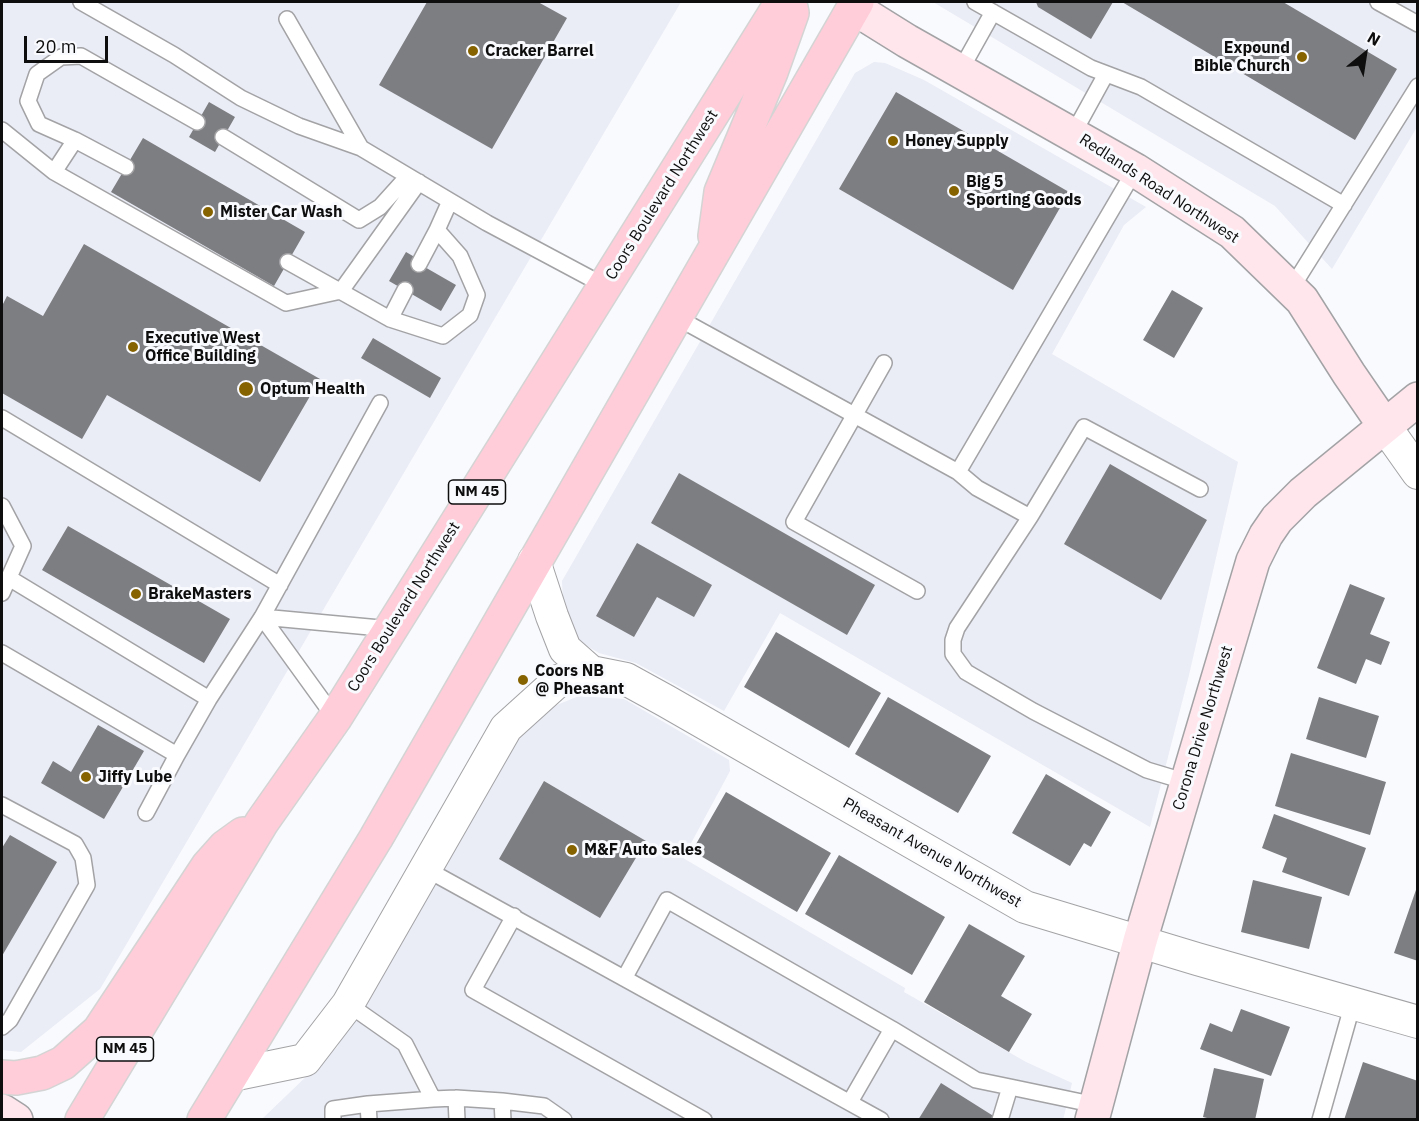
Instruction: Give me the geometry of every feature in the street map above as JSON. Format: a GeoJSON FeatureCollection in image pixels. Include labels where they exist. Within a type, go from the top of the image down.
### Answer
{"type":"FeatureCollection","features":[{"type":"Feature","properties":{"kind":"main road","name":"Coors Boulevard Northwest"},"geometry":{"type":"LineString","coordinates":[[82,1119],[262,822],[335,718],[782,2]]}},
{"type":"Feature","properties":{"kind":"main road"},"geometry":{"type":"LineString","coordinates":[[713,252],[721,192],[771,72],[792,14],[789,2]]}},
{"type":"Feature","properties":{"kind":"main road"},"geometry":{"type":"LineString","coordinates":[[204,1119],[376,838],[854,4]]}},
{"type":"Feature","properties":{"kind":"main road"},"geometry":{"type":"LineString","coordinates":[[2,1077],[16,1078],[36,1074],[63,1063],[99,1031],[208,866],[225,847],[262,822]]}},
{"type":"Feature","properties":{"kind":"street","name":"Redlands Road Northwest"},"geometry":{"type":"LineString","coordinates":[[854,4],[960,71],[1135,170],[1232,232],[1302,300],[1349,374],[1418,473]]}},
{"type":"Feature","properties":{"kind":"street","name":"Corona Drive Northwest"},"geometry":{"type":"LineString","coordinates":[[1094,1112],[1140,941],[1253,561],[1277,519],[1303,493],[1418,399]]}},
{"type":"Feature","properties":{"kind":"street","name":"Pheasant Avenue Northwest"},"geometry":{"type":"LineString","coordinates":[[534,561],[565,650],[591,672],[626,679],[1025,907],[1418,1022]]}},
{"type":"Feature","properties":{"kind":"street"},"geometry":{"type":"LineString","coordinates":[[232,1075],[305,1060],[348,1004],[506,728],[558,681],[591,672]]}},
{"type":"Feature","properties":{"kind":"street"},"geometry":{"type":"LineString","coordinates":[[2,1111],[16,1119]]}},
{"type":"Feature","properties":{"kind":"lane"},"geometry":{"type":"LineString","coordinates":[[81,2],[174,55],[241,98],[299,126],[361,148],[487,223],[605,286]]}},
{"type":"Feature","properties":{"kind":"lane"},"geometry":{"type":"LineString","coordinates":[[975,2],[1090,68],[1141,87],[1344,205]]}},
{"type":"Feature","properties":{"kind":"lane"},"geometry":{"type":"LineString","coordinates":[[1378,2],[1418,24]]}},
{"type":"Feature","properties":{"kind":"lane"},"geometry":{"type":"LineString","coordinates":[[960,71],[993,12]]}},
{"type":"Feature","properties":{"kind":"lane"},"geometry":{"type":"LineString","coordinates":[[287,19],[361,148]]}},
{"type":"Feature","properties":{"kind":"lane"},"geometry":{"type":"LineString","coordinates":[[126,167],[39,124],[28,101],[37,74],[61,57],[81,56],[197,122]]}},
{"type":"Feature","properties":{"kind":"lane"},"geometry":{"type":"LineString","coordinates":[[1073,134],[1106,74]]}},
{"type":"Feature","properties":{"kind":"lane"},"geometry":{"type":"LineString","coordinates":[[1291,289],[1418,87]]}},
{"type":"Feature","properties":{"kind":"lane"},"geometry":{"type":"LineString","coordinates":[[2,130],[54,172],[286,303],[341,291],[414,179]]}},
{"type":"Feature","properties":{"kind":"lane"},"geometry":{"type":"LineString","coordinates":[[223,137],[359,220],[380,207],[414,179]]}},
{"type":"Feature","properties":{"kind":"lane"},"geometry":{"type":"LineString","coordinates":[[54,172],[75,140]]}},
{"type":"Feature","properties":{"kind":"lane"},"geometry":{"type":"LineString","coordinates":[[958,472],[1135,170]]}},
{"type":"Feature","properties":{"kind":"lane"},"geometry":{"type":"LineString","coordinates":[[419,264],[450,201]]}},
{"type":"Feature","properties":{"kind":"lane"},"geometry":{"type":"LineString","coordinates":[[288,262],[390,319],[443,336],[470,315],[477,295],[460,256],[436,230]]}},
{"type":"Feature","properties":{"kind":"lane"},"geometry":{"type":"LineString","coordinates":[[390,319],[405,290]]}},
{"type":"Feature","properties":{"kind":"lane"},"geometry":{"type":"LineString","coordinates":[[676,317],[958,472],[976,488],[1030,517]]}},
{"type":"Feature","properties":{"kind":"lane"},"geometry":{"type":"LineString","coordinates":[[884,363],[794,522],[917,591]]}},
{"type":"Feature","properties":{"kind":"lane"},"geometry":{"type":"LineString","coordinates":[[146,813],[209,699],[262,617],[380,403]]}},
{"type":"Feature","properties":{"kind":"lane"},"geometry":{"type":"LineString","coordinates":[[2,418],[280,585]]}},
{"type":"Feature","properties":{"kind":"lane"},"geometry":{"type":"LineString","coordinates":[[1187,782],[1147,770],[1033,711],[966,672],[953,654],[953,640],[957,628],[1030,517],[1084,427],[1200,489]]}},
{"type":"Feature","properties":{"kind":"lane"},"geometry":{"type":"LineString","coordinates":[[2,506],[23,546],[2,593]]}},
{"type":"Feature","properties":{"kind":"lane"},"geometry":{"type":"LineString","coordinates":[[9,578],[209,699]]}},
{"type":"Feature","properties":{"kind":"lane"},"geometry":{"type":"LineString","coordinates":[[262,617],[391,629]]}},
{"type":"Feature","properties":{"kind":"lane"},"geometry":{"type":"LineString","coordinates":[[262,617],[335,718]]}},
{"type":"Feature","properties":{"kind":"lane"},"geometry":{"type":"LineString","coordinates":[[2,653],[177,755]]}},
{"type":"Feature","properties":{"kind":"lane"},"geometry":{"type":"LineString","coordinates":[[2,805],[75,844],[83,858],[87,885],[10,1020],[2,1027]]}},
{"type":"Feature","properties":{"kind":"lane"},"geometry":{"type":"LineString","coordinates":[[426,869],[881,1119]]}},
{"type":"Feature","properties":{"kind":"lane"},"geometry":{"type":"LineString","coordinates":[[625,977],[667,900],[976,1080],[1010,1087],[1094,1112]]}},
{"type":"Feature","properties":{"kind":"lane"},"geometry":{"type":"LineString","coordinates":[[514,916],[473,990],[704,1119]]}},
{"type":"Feature","properties":{"kind":"lane"},"geometry":{"type":"LineString","coordinates":[[1320,1119],[1353,1003]]}},
{"type":"Feature","properties":{"kind":"lane"},"geometry":{"type":"LineString","coordinates":[[348,1004],[405,1044],[433,1099]]}},
{"type":"Feature","properties":{"kind":"lane"},"geometry":{"type":"LineString","coordinates":[[850,1102],[892,1029]]}},
{"type":"Feature","properties":{"kind":"lane"},"geometry":{"type":"LineString","coordinates":[[1000,1119],[1010,1087]]}},
{"type":"Feature","properties":{"kind":"lane"},"geometry":{"type":"LineString","coordinates":[[456,1098],[458,1119]]}},
{"type":"Feature","properties":{"kind":"lane"},"geometry":{"type":"LineString","coordinates":[[333,1119],[333,1109],[368,1112],[433,1099],[456,1098],[502,1101],[564,1119]]}},
{"type":"Feature","properties":{"kind":"lane"},"geometry":{"type":"LineString","coordinates":[[502,1101],[503,1119]]}},
{"type":"Feature","properties":{"kind":"shaded area"},"geometry":{"type":"Polygon","coordinates":[[[2,2],[681,2],[100,989],[21,1052],[2,1050],[2,2]]]}},
{"type":"Feature","properties":{"kind":"shaded area"},"geometry":{"type":"Polygon","coordinates":[[[933,2],[1417,2],[1417,127],[1332,269],[1275,206],[933,2]]]}},
{"type":"Feature","properties":{"kind":"shaded area"},"geometry":{"type":"Polygon","coordinates":[[[874,62],[885,63],[924,80],[1146,207],[1124,225],[1052,354],[1238,462],[1189,675],[1150,827],[780,613],[724,711],[636,663],[599,653],[582,643],[564,619],[562,581],[855,73],[874,62]]]}},
{"type":"Feature","properties":{"kind":"shaded area"},"geometry":{"type":"Polygon","coordinates":[[[579,696],[624,699],[729,760],[730,771],[683,858],[905,988],[904,992],[1026,1062],[1072,1083],[1063,1120],[261,1120],[337,1047],[508,742],[547,709],[579,696]]]}},
{"type":"Feature","properties":{"kind":"building","name":"Cracker Barrel"},"geometry":{"type":"Polygon","coordinates":[[[427,2],[538,2],[567,18],[492,149],[379,85],[427,2]]]}},
{"type":"Feature","properties":{"kind":"building"},"geometry":{"type":"Polygon","coordinates":[[[1036,2],[1113,2],[1091,39],[1038,7],[1036,2]]]}},
{"type":"Feature","properties":{"kind":"building"},"geometry":{"type":"Polygon","coordinates":[[[1122,2],[1283,2],[1397,69],[1355,140],[1122,2]]]}},
{"type":"Feature","properties":{"kind":"building","name":"Big 5 Sporting Goods"},"geometry":{"type":"Polygon","coordinates":[[[896,92],[1069,192],[1013,290],[839,189],[896,92]]]}},
{"type":"Feature","properties":{"kind":"building"},"geometry":{"type":"Polygon","coordinates":[[[209,102],[235,117],[215,152],[189,137],[209,102]]]}},
{"type":"Feature","properties":{"kind":"building","name":"Mister Car Wash"},"geometry":{"type":"Polygon","coordinates":[[[143,138],[305,232],[274,286],[111,192],[143,138]]]}},
{"type":"Feature","properties":{"kind":"building","name":"Executive West Office Building"},"geometry":{"type":"Polygon","coordinates":[[[84,244],[320,379],[260,482],[107,395],[82,439],[2,393],[2,306],[7,296],[43,316],[84,244]]]}},
{"type":"Feature","properties":{"kind":"building"},"geometry":{"type":"Polygon","coordinates":[[[406,252],[418,259],[416,262],[456,285],[441,311],[389,281],[406,252]]]}},
{"type":"Feature","properties":{"kind":"building"},"geometry":{"type":"Polygon","coordinates":[[[1172,290],[1203,308],[1174,358],[1143,340],[1172,290]]]}},
{"type":"Feature","properties":{"kind":"building"},"geometry":{"type":"Polygon","coordinates":[[[373,338],[441,378],[430,398],[361,358],[373,338]]]}},
{"type":"Feature","properties":{"kind":"building"},"geometry":{"type":"Polygon","coordinates":[[[1110,464],[1207,520],[1161,600],[1064,544],[1110,464]]]}},
{"type":"Feature","properties":{"kind":"building"},"geometry":{"type":"Polygon","coordinates":[[[679,473],[875,585],[847,635],[651,523],[679,473]]]}},
{"type":"Feature","properties":{"kind":"building","name":"BrakeMasters"},"geometry":{"type":"Polygon","coordinates":[[[68,526],[230,619],[204,663],[42,570],[68,526]]]}},
{"type":"Feature","properties":{"kind":"building"},"geometry":{"type":"Polygon","coordinates":[[[637,543],[712,585],[694,617],[657,597],[634,637],[596,616],[637,543]]]}},
{"type":"Feature","properties":{"kind":"building"},"geometry":{"type":"Polygon","coordinates":[[[1350,584],[1385,598],[1370,634],[1390,642],[1381,665],[1366,659],[1356,684],[1317,668],[1350,584]]]}},
{"type":"Feature","properties":{"kind":"building"},"geometry":{"type":"Polygon","coordinates":[[[776,632],[881,693],[849,748],[744,687],[776,632]]]}},
{"type":"Feature","properties":{"kind":"building"},"geometry":{"type":"Polygon","coordinates":[[[888,697],[991,756],[958,813],[855,754],[888,697]]]}},
{"type":"Feature","properties":{"kind":"building"},"geometry":{"type":"Polygon","coordinates":[[[1319,697],[1379,716],[1366,758],[1306,739],[1319,697]]]}},
{"type":"Feature","properties":{"kind":"building","name":"Jiffy Lube"},"geometry":{"type":"Polygon","coordinates":[[[98,725],[144,751],[104,819],[41,783],[53,761],[71,772],[98,725]]]}},
{"type":"Feature","properties":{"kind":"building"},"geometry":{"type":"Polygon","coordinates":[[[1291,753],[1386,782],[1370,835],[1275,806],[1291,753]]]}},
{"type":"Feature","properties":{"kind":"building"},"geometry":{"type":"Polygon","coordinates":[[[1046,774],[1111,812],[1091,847],[1084,843],[1070,866],[1012,833],[1046,774]]]}},
{"type":"Feature","properties":{"kind":"building","name":"M&F Auto Sales"},"geometry":{"type":"Polygon","coordinates":[[[544,781],[646,841],[600,918],[499,859],[544,781]]]}},
{"type":"Feature","properties":{"kind":"building"},"geometry":{"type":"Polygon","coordinates":[[[726,792],[831,853],[797,912],[692,851],[726,792]]]}},
{"type":"Feature","properties":{"kind":"building"},"geometry":{"type":"Polygon","coordinates":[[[1274,814],[1366,848],[1349,896],[1282,872],[1287,858],[1262,848],[1274,814]]]}},
{"type":"Feature","properties":{"kind":"building"},"geometry":{"type":"Polygon","coordinates":[[[10,835],[57,862],[2,956],[2,848],[10,835]]]}},
{"type":"Feature","properties":{"kind":"building"},"geometry":{"type":"Polygon","coordinates":[[[839,855],[945,917],[912,975],[805,914],[839,855]]]}},
{"type":"Feature","properties":{"kind":"building"},"geometry":{"type":"Polygon","coordinates":[[[1253,880],[1322,897],[1309,949],[1241,932],[1253,880]]]}},
{"type":"Feature","properties":{"kind":"building"},"geometry":{"type":"Polygon","coordinates":[[[1418,887],[1418,961],[1394,953],[1418,887]]]}},
{"type":"Feature","properties":{"kind":"building"},"geometry":{"type":"Polygon","coordinates":[[[969,924],[1025,956],[1001,996],[1032,1014],[1009,1052],[924,1002],[969,924]]]}},
{"type":"Feature","properties":{"kind":"building"},"geometry":{"type":"Polygon","coordinates":[[[1241,1009],[1290,1027],[1271,1076],[1200,1049],[1210,1023],[1232,1032],[1241,1009]]]}},
{"type":"Feature","properties":{"kind":"building"},"geometry":{"type":"Polygon","coordinates":[[[1363,1062],[1418,1081],[1418,1120],[1344,1120],[1363,1062]]]}},
{"type":"Feature","properties":{"kind":"building"},"geometry":{"type":"Polygon","coordinates":[[[1214,1068],[1264,1079],[1255,1120],[1215,1120],[1203,1117],[1214,1068]]]}},
{"type":"Feature","properties":{"kind":"building"},"geometry":{"type":"Polygon","coordinates":[[[941,1083],[995,1117],[993,1120],[918,1120],[941,1083]]]}},
{"type":"Feature","properties":{"kind":"place","name":"Cracker Barrel"},"geometry":{"type":"Point","coordinates":[473,51]}},
{"type":"Feature","properties":{"kind":"place","name":"Expound Bible Church"},"geometry":{"type":"Point","coordinates":[1302,57]}},
{"type":"Feature","properties":{"kind":"place","name":"Honey Supply"},"geometry":{"type":"Point","coordinates":[893,141]}},
{"type":"Feature","properties":{"kind":"place","name":"Big 5 Sporting Goods"},"geometry":{"type":"Point","coordinates":[954,191]}},
{"type":"Feature","properties":{"kind":"place","name":"Mister Car Wash"},"geometry":{"type":"Point","coordinates":[208,212]}},
{"type":"Feature","properties":{"kind":"place","name":"Executive West Office Building"},"geometry":{"type":"Point","coordinates":[133,347]}},
{"type":"Feature","properties":{"kind":"place","name":"Optum Health"},"geometry":{"type":"Point","coordinates":[246,389]}},
{"type":"Feature","properties":{"kind":"place","name":"BrakeMasters"},"geometry":{"type":"Point","coordinates":[136,594]}},
{"type":"Feature","properties":{"kind":"place","name":"Coors NB @ Pheasant"},"geometry":{"type":"Point","coordinates":[523,680]}},
{"type":"Feature","properties":{"kind":"place","name":"Jiffy Lube"},"geometry":{"type":"Point","coordinates":[86,777]}},
{"type":"Feature","properties":{"kind":"place","name":"M&F Auto Sales"},"geometry":{"type":"Point","coordinates":[572,850]}}]}
